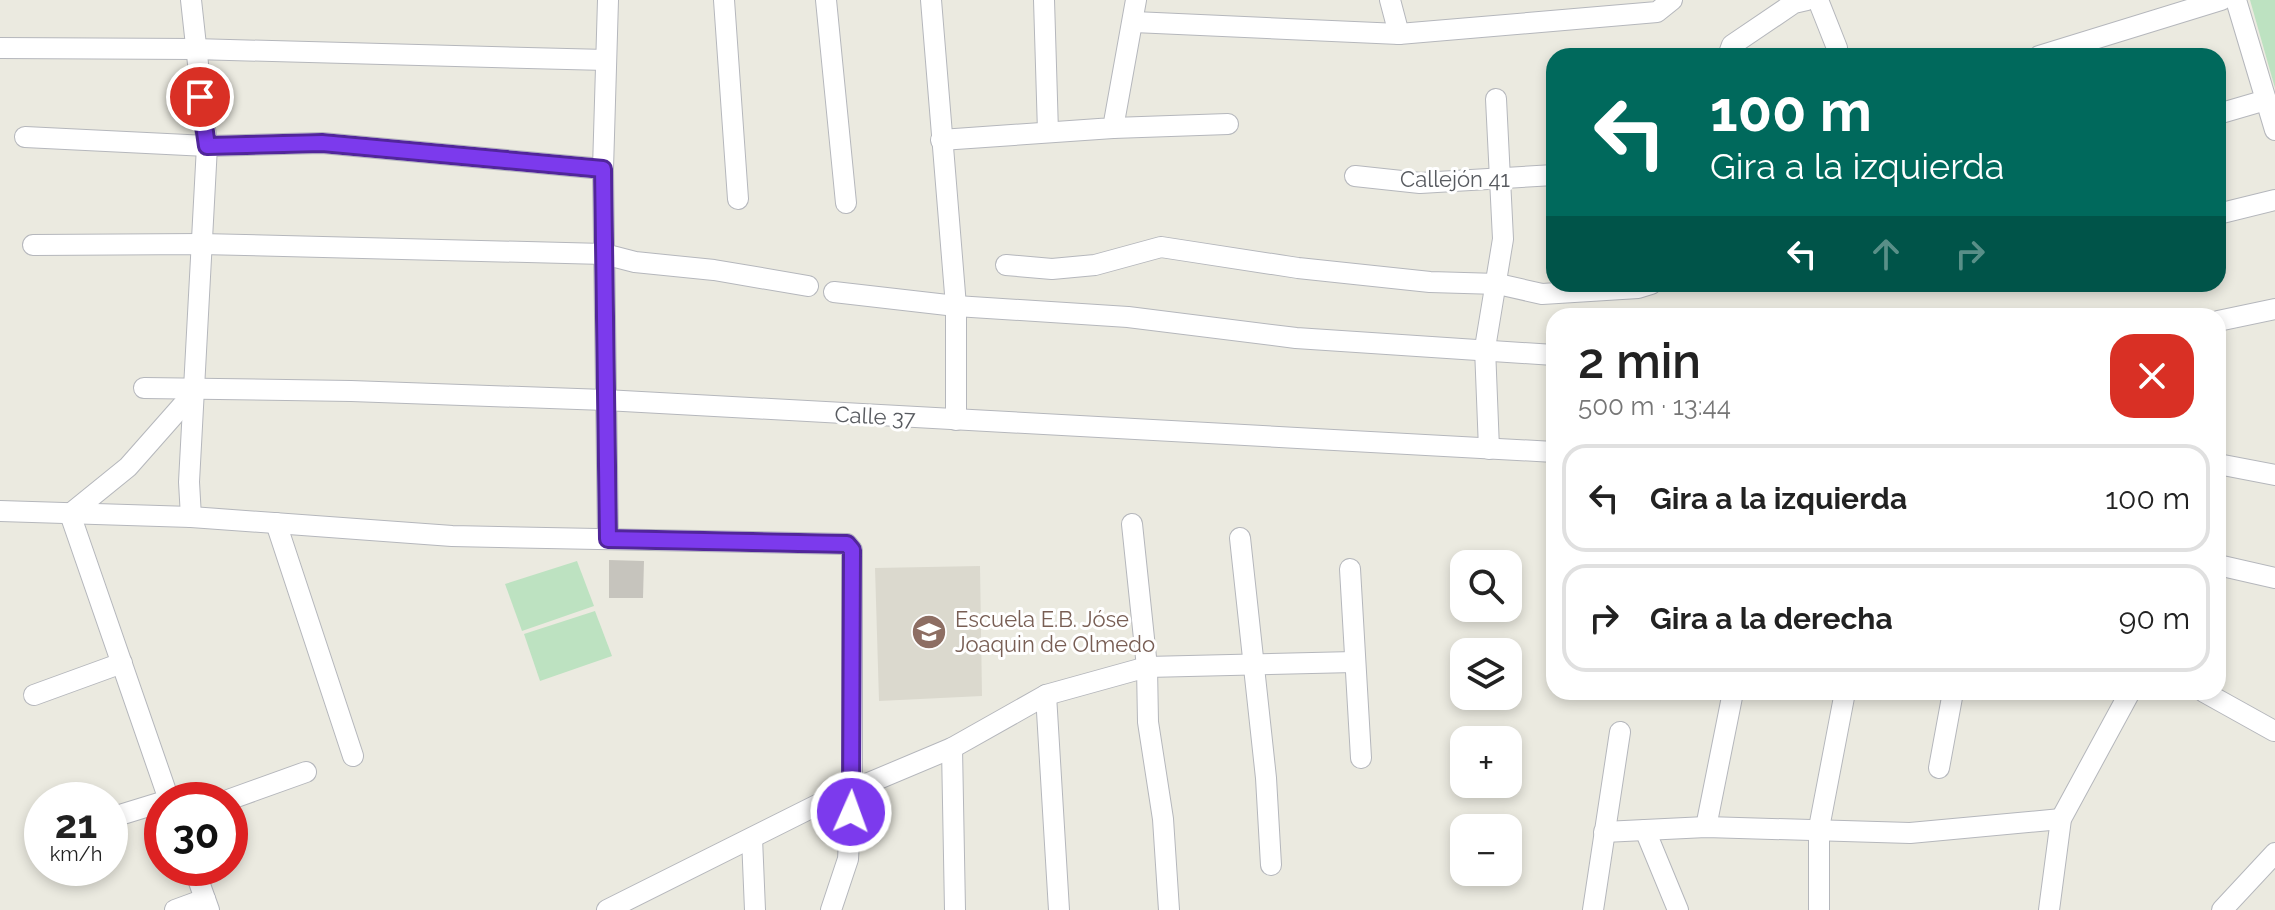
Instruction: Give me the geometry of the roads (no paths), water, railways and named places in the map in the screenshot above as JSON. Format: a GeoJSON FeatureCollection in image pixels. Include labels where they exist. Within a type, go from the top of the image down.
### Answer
{"type":"FeatureCollection","features":[{"type":"Feature","properties":{"kind":"street"},"geometry":{"type":"LineString","coordinates":[[191,0],[207,146],[189,482],[191,517]]}},
{"type":"Feature","properties":{"kind":"street"},"geometry":{"type":"LineString","coordinates":[[608,0],[603,169],[608,539]]}},
{"type":"Feature","properties":{"kind":"street"},"geometry":{"type":"LineString","coordinates":[[724,0],[738,199]]}},
{"type":"Feature","properties":{"kind":"street"},"geometry":{"type":"LineString","coordinates":[[826,0],[846,203]]}},
{"type":"Feature","properties":{"kind":"street"},"geometry":{"type":"LineString","coordinates":[[931,0],[956,306],[956,420]]}},
{"type":"Feature","properties":{"kind":"street"},"geometry":{"type":"LineString","coordinates":[[1044,0],[1048,132]]}},
{"type":"Feature","properties":{"kind":"street"},"geometry":{"type":"LineString","coordinates":[[1113,128],[1136,0]]}},
{"type":"Feature","properties":{"kind":"street"},"geometry":{"type":"LineString","coordinates":[[1390,0],[1399,34]]}},
{"type":"Feature","properties":{"kind":"street"},"geometry":{"type":"LineString","coordinates":[[1134,22],[1399,34],[1657,12],[1672,0]]}},
{"type":"Feature","properties":{"kind":"street"},"geometry":{"type":"LineString","coordinates":[[1731,48],[1794,3],[1807,0]]}},
{"type":"Feature","properties":{"kind":"street"},"geometry":{"type":"LineString","coordinates":[[1818,0],[1837,48]]}},
{"type":"Feature","properties":{"kind":"street"},"geometry":{"type":"LineString","coordinates":[[2065,48],[2221,0]]}},
{"type":"Feature","properties":{"kind":"street"},"geometry":{"type":"LineString","coordinates":[[2236,0],[2275,130]]}},
{"type":"Feature","properties":{"kind":"street"},"geometry":{"type":"LineString","coordinates":[[0,48],[194,49],[606,60]]}},
{"type":"Feature","properties":{"kind":"street"},"geometry":{"type":"LineString","coordinates":[[1489,449],[1485,348],[1503,239],[1496,99]]}},
{"type":"Feature","properties":{"kind":"street"},"geometry":{"type":"LineString","coordinates":[[2226,112],[2266,100]]}},
{"type":"Feature","properties":{"kind":"street"},"geometry":{"type":"LineString","coordinates":[[941,140],[1113,128],[1228,124]]}},
{"type":"Feature","properties":{"kind":"street"},"geometry":{"type":"LineString","coordinates":[[25,137],[207,146],[322,143],[603,169]]}},
{"type":"Feature","properties":{"kind":"street","name":"Callejón 41"},"geometry":{"type":"LineString","coordinates":[[1355,176],[1420,183],[1502,181],[1546,176]]}},
{"type":"Feature","properties":{"kind":"street"},"geometry":{"type":"LineString","coordinates":[[2226,212],[2275,200]]}},
{"type":"Feature","properties":{"kind":"street"},"geometry":{"type":"LineString","coordinates":[[33,245],[201,244],[604,254],[635,262],[714,270],[808,286]]}},
{"type":"Feature","properties":{"kind":"street"},"geometry":{"type":"LineString","coordinates":[[1006,265],[1052,269],[1095,265],[1161,247],[1298,268],[1430,282],[1498,284],[1542,294],[1564,292]]}},
{"type":"Feature","properties":{"kind":"street"},"geometry":{"type":"LineString","coordinates":[[834,292],[956,306],[1128,317],[1296,338],[1546,354]]}},
{"type":"Feature","properties":{"kind":"street"},"geometry":{"type":"LineString","coordinates":[[2226,319],[2275,309]]}},
{"type":"Feature","properties":{"kind":"street","name":"Calle 37"},"geometry":{"type":"LineString","coordinates":[[144,388],[605,400],[1546,452]]}},
{"type":"Feature","properties":{"kind":"street"},"geometry":{"type":"LineString","coordinates":[[70,514],[128,467],[196,390]]}},
{"type":"Feature","properties":{"kind":"street"},"geometry":{"type":"LineString","coordinates":[[2226,466],[2275,475]]}},
{"type":"Feature","properties":{"kind":"street"},"geometry":{"type":"LineString","coordinates":[[0,511],[191,517],[452,536],[847,544],[852,550],[852,789],[848,859],[831,910]]}},
{"type":"Feature","properties":{"kind":"street"},"geometry":{"type":"LineString","coordinates":[[70,514],[161,782]]}},
{"type":"Feature","properties":{"kind":"street"},"geometry":{"type":"LineString","coordinates":[[276,523],[353,756]]}},
{"type":"Feature","properties":{"kind":"street"},"geometry":{"type":"LineString","coordinates":[[1132,524],[1147,667],[1148,722],[1163,819],[1169,910]]}},
{"type":"Feature","properties":{"kind":"street"},"geometry":{"type":"LineString","coordinates":[[1240,538],[1251,663],[1266,778],[1271,865]]}},
{"type":"Feature","properties":{"kind":"street"},"geometry":{"type":"LineString","coordinates":[[2226,567],[2275,578]]}},
{"type":"Feature","properties":{"kind":"street"},"geometry":{"type":"LineString","coordinates":[[1350,569],[1361,758]]}},
{"type":"Feature","properties":{"kind":"street"},"geometry":{"type":"LineString","coordinates":[[607,910],[641,901],[752,838],[852,789],[952,748],[1046,695],[1147,667],[1354,662]]}},
{"type":"Feature","properties":{"kind":"street"},"geometry":{"type":"LineString","coordinates":[[34,695],[122,663]]}},
{"type":"Feature","properties":{"kind":"street"},"geometry":{"type":"LineString","coordinates":[[1046,695],[1059,910]]}},
{"type":"Feature","properties":{"kind":"street"},"geometry":{"type":"LineString","coordinates":[[1706,827],[1731,700]]}},
{"type":"Feature","properties":{"kind":"street"},"geometry":{"type":"LineString","coordinates":[[1819,910],[1819,828],[1843,700]]}},
{"type":"Feature","properties":{"kind":"street"},"geometry":{"type":"LineString","coordinates":[[1939,768],[1952,700]]}},
{"type":"Feature","properties":{"kind":"street"},"geometry":{"type":"LineString","coordinates":[[2049,910],[2061,819],[2126,700]]}},
{"type":"Feature","properties":{"kind":"street"},"geometry":{"type":"LineString","coordinates":[[2218,700],[2274,731]]}},
{"type":"Feature","properties":{"kind":"street"},"geometry":{"type":"LineString","coordinates":[[1593,910],[1620,732]]}},
{"type":"Feature","properties":{"kind":"street"},"geometry":{"type":"LineString","coordinates":[[952,748],[955,910]]}},
{"type":"Feature","properties":{"kind":"street"},"geometry":{"type":"LineString","coordinates":[[248,793],[306,772]]}},
{"type":"Feature","properties":{"kind":"street"},"geometry":{"type":"LineString","coordinates":[[1604,832],[1706,827],[1910,833],[2061,819]]}},
{"type":"Feature","properties":{"kind":"street"},"geometry":{"type":"LineString","coordinates":[[1645,830],[1678,910]]}},
{"type":"Feature","properties":{"kind":"street"},"geometry":{"type":"LineString","coordinates":[[752,838],[755,910]]}},
{"type":"Feature","properties":{"kind":"street"},"geometry":{"type":"LineString","coordinates":[[2222,910],[2275,853]]}},
{"type":"Feature","properties":{"kind":"street"},"geometry":{"type":"LineString","coordinates":[[175,910],[207,904]]}},
{"type":"Feature","properties":{"kind":"place","name":"Escuela E.B. Jóse Joaquin de Olmedo"},"geometry":{"type":"Point","coordinates":[929,632]}}]}
